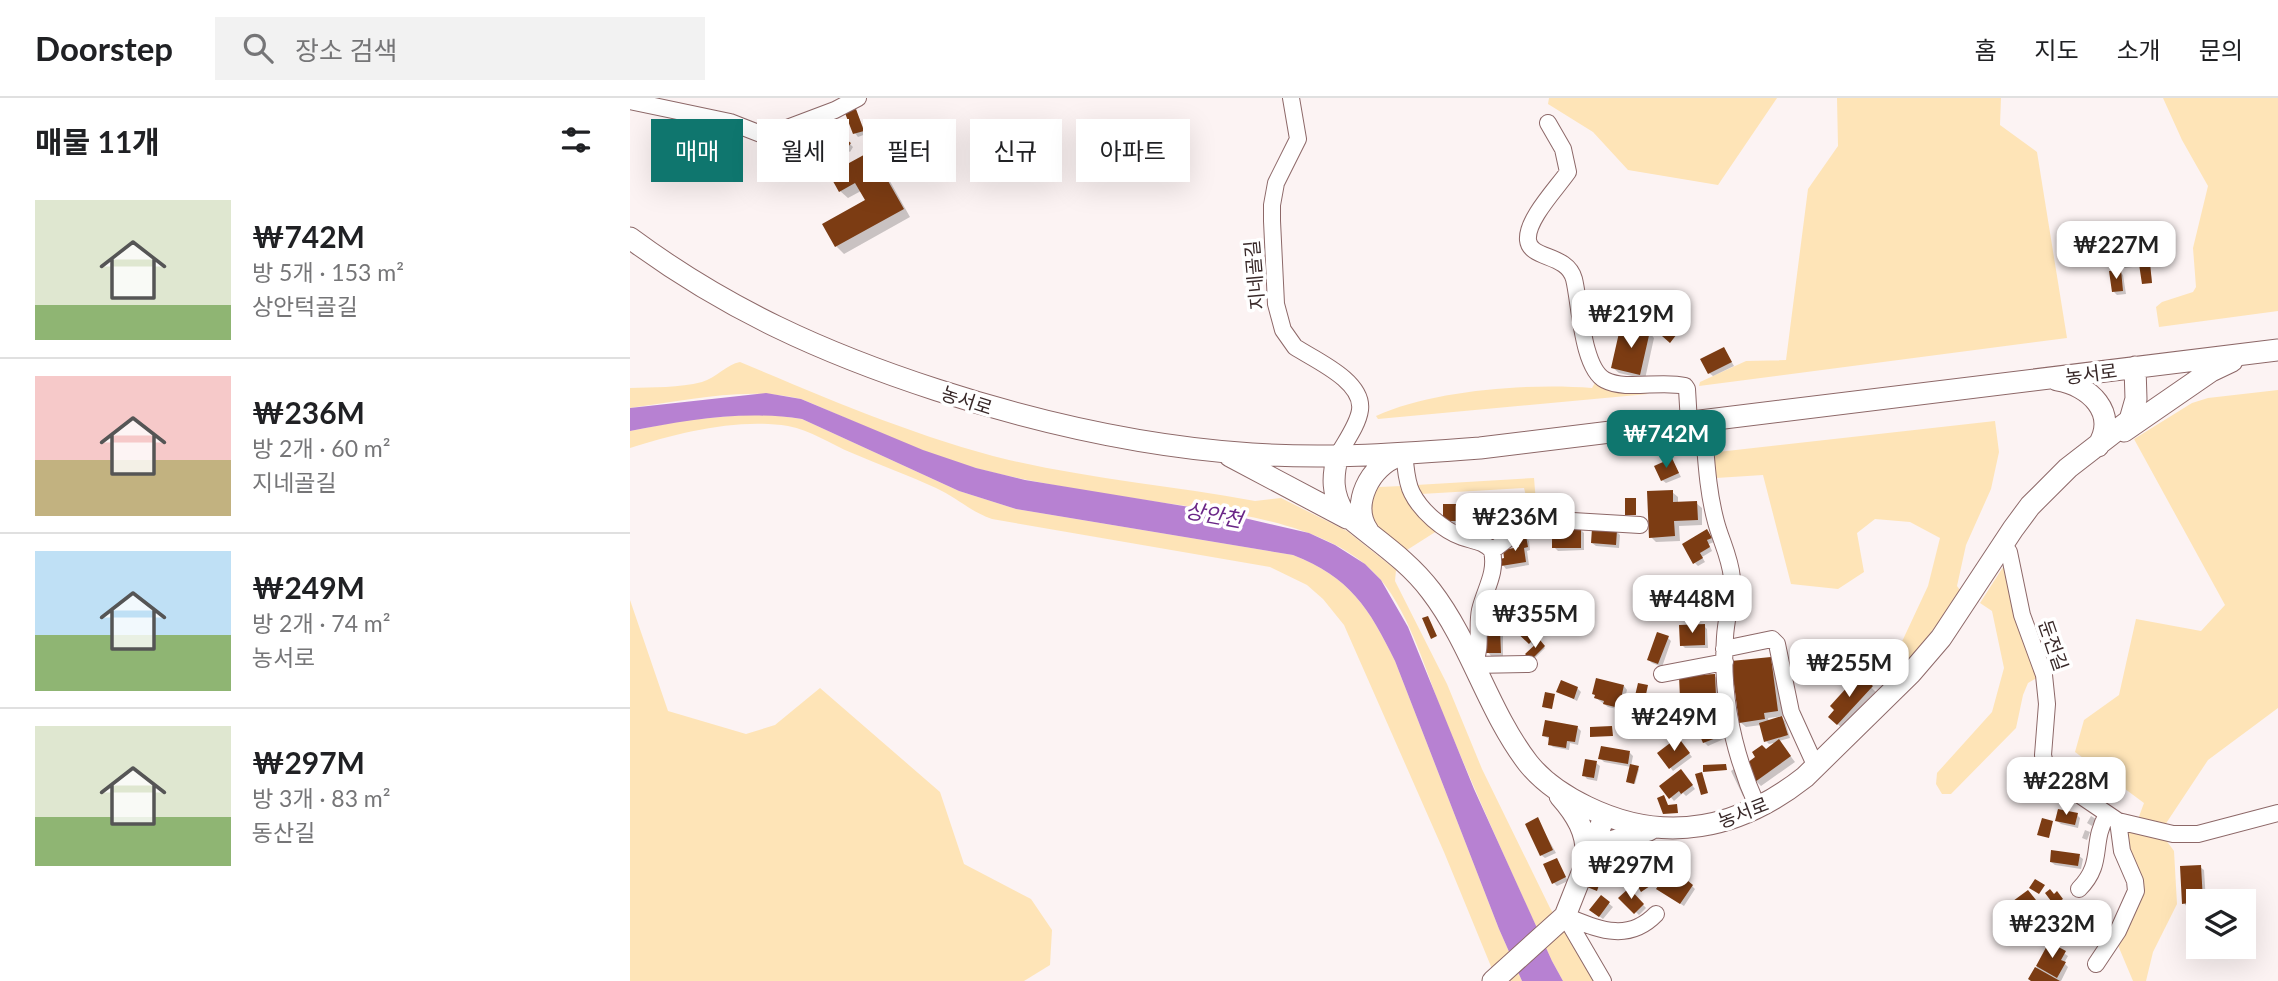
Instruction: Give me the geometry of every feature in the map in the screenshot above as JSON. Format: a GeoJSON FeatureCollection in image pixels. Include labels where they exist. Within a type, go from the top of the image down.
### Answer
{"type":"FeatureCollection","features":[{"type":"Feature","properties":{"kind":"street"},"geometry":{"type":"LineString","coordinates":[[630,101],[730,122],[766,136],[835,110],[858,98]]}},
{"type":"Feature","properties":{"kind":"street","name":"지네골길"},"geometry":{"type":"LineString","coordinates":[[1291,98],[1298,139],[1279,174],[1272,205],[1276,304],[1289,341],[1342,377],[1358,397],[1360,413],[1338,455]]}},
{"type":"Feature","properties":{"kind":"street"},"geometry":{"type":"LineString","coordinates":[[1548,124],[1559,139],[1568,172],[1533,223],[1528,237],[1530,247],[1561,261],[1571,271],[1580,307],[1585,347],[1598,375],[1609,382],[1685,386],[1687,389],[1716,523],[1727,549],[1732,578],[1725,655],[1736,751],[1758,808]]}},
{"type":"Feature","properties":{"kind":"street","name":"농서로"},"geometry":{"type":"LineString","coordinates":[[630,238],[690,280],[756,318],[822,349],[887,373],[1013,414],[1088,431],[1255,454],[1404,454],[1480,448],[2272,351]]}},
{"type":"Feature","properties":{"kind":"street"},"geometry":{"type":"LineString","coordinates":[[2098,446],[2211,371],[2246,356],[2272,351]]}},
{"type":"Feature","properties":{"kind":"street","name":"농서로"},"geometry":{"type":"LineString","coordinates":[[1338,455],[1333,479],[1344,513],[1405,561],[1432,592],[1528,763],[1555,790],[1605,816],[1641,826],[1684,828],[1714,824],[1758,808],[1788,791],[1911,673],[1941,638],[2030,506],[2068,468],[2130,420],[2136,399],[2135,367]]}},
{"type":"Feature","properties":{"kind":"street"},"geometry":{"type":"LineString","coordinates":[[2046,379],[2076,383],[2098,403],[2105,425],[2103,438],[2098,446]]}},
{"type":"Feature","properties":{"kind":"street"},"geometry":{"type":"LineString","coordinates":[[1212,450],[1237,458],[1364,529]]}},
{"type":"Feature","properties":{"kind":"street"},"geometry":{"type":"LineString","coordinates":[[1364,529],[1361,517],[1363,498],[1378,468],[1388,459],[1404,454],[1412,492],[1423,507],[1440,524],[1458,535],[1483,543],[1492,551],[1493,572],[1480,610],[1478,653],[1473,665],[1529,664]]}},
{"type":"Feature","properties":{"kind":"street"},"geometry":{"type":"LineString","coordinates":[[1492,551],[1528,523],[1539,519],[1640,525]]}},
{"type":"Feature","properties":{"kind":"street","name":"둔전길"},"geometry":{"type":"LineString","coordinates":[[2003,545],[2009,552],[2022,615],[2044,675],[2048,704],[2043,743],[2045,764],[2056,779],[2112,818],[2173,834],[2197,834],[2278,813]]}},
{"type":"Feature","properties":{"kind":"street"},"geometry":{"type":"LineString","coordinates":[[1662,674],[1725,655],[1764,639],[1772,639],[1777,644],[1791,712],[1816,767]]}},
{"type":"Feature","properties":{"kind":"street"},"geometry":{"type":"LineString","coordinates":[[1555,790],[1572,810],[1582,828],[1586,844],[1586,862]]}},
{"type":"Feature","properties":{"kind":"street"},"geometry":{"type":"LineString","coordinates":[[1494,980],[1562,919],[1605,816]]}},
{"type":"Feature","properties":{"kind":"street"},"geometry":{"type":"LineString","coordinates":[[2079,889],[2092,874],[2097,857],[2099,830],[2112,818],[2136,891],[2122,925],[2096,964]]}},
{"type":"Feature","properties":{"kind":"street"},"geometry":{"type":"LineString","coordinates":[[1586,862],[1604,844],[1658,828]]}},
{"type":"Feature","properties":{"kind":"street"},"geometry":{"type":"LineString","coordinates":[[1586,862],[1605,867],[1648,855]]}},
{"type":"Feature","properties":{"kind":"street"},"geometry":{"type":"LineString","coordinates":[[1562,919],[1608,932],[1642,925],[1656,914]]}},
{"type":"Feature","properties":{"kind":"street"},"geometry":{"type":"LineString","coordinates":[[1562,919],[1603,981]]}},
{"type":"Feature","properties":{"kind":"shaded area"},"geometry":{"type":"Polygon","coordinates":[[[1549,98],[1777,98],[1718,185],[1628,170],[1593,132],[1548,104],[1549,98]]]}},
{"type":"Feature","properties":{"kind":"shaded area"},"geometry":{"type":"Polygon","coordinates":[[[1837,98],[2001,98],[2000,125],[2037,152],[2067,338],[1699,386],[1700,382],[1746,361],[1786,360],[1808,189],[1838,146],[1837,98]]]}},
{"type":"Feature","properties":{"kind":"shaded area"},"geometry":{"type":"Polygon","coordinates":[[[2163,98],[2278,98],[2278,311],[2159,327],[2156,307],[2162,302],[2193,292],[2196,287],[2193,248],[2208,186],[2182,140],[2163,98]]]}},
{"type":"Feature","properties":{"kind":"shaded area"},"geometry":{"type":"Polygon","coordinates":[[[740,362],[873,416],[974,451],[1039,467],[1255,501],[1281,498],[1347,531],[1396,570],[1395,581],[1447,684],[1482,769],[1550,908],[1595,981],[1563,981],[1484,810],[1410,628],[1381,580],[1359,560],[1333,543],[1272,522],[979,469],[911,446],[801,399],[780,395],[737,394],[630,408],[630,388],[702,382],[740,362]]]}},
{"type":"Feature","properties":{"kind":"shaded area"},"geometry":{"type":"Polygon","coordinates":[[[1596,381],[1648,394],[1378,419],[1376,416],[1399,407],[1453,394],[1511,388],[1592,388],[1596,381]]]}},
{"type":"Feature","properties":{"kind":"shaded area"},"geometry":{"type":"Polygon","coordinates":[[[2278,390],[2278,708],[2208,760],[2163,828],[2137,822],[2144,803],[2075,752],[2084,720],[2119,695],[2136,619],[2201,631],[2225,605],[2134,439],[2192,403],[2208,398],[2278,390]]]}},
{"type":"Feature","properties":{"kind":"shaded area"},"geometry":{"type":"Polygon","coordinates":[[[743,415],[802,419],[959,491],[1016,509],[1293,555],[1329,573],[1356,596],[1376,625],[1395,661],[1499,929],[1522,981],[1497,981],[1444,852],[1344,625],[1323,599],[1307,585],[1270,567],[992,519],[936,488],[813,434],[788,426],[728,425],[688,432],[630,448],[630,431],[686,420],[743,415]]]}},
{"type":"Feature","properties":{"kind":"shaded area"},"geometry":{"type":"Polygon","coordinates":[[[1995,421],[1999,452],[1991,489],[1966,545],[1957,586],[1960,590],[1917,650],[1888,683],[1883,683],[1878,678],[1899,648],[1928,586],[1940,538],[1910,522],[1875,519],[1857,533],[1864,572],[1838,589],[1791,584],[1763,475],[1716,478],[1714,456],[1718,452],[1995,421]]]}},
{"type":"Feature","properties":{"kind":"shaded area"},"geometry":{"type":"Polygon","coordinates":[[[1534,478],[1537,514],[1531,515],[1524,488],[1421,494],[1416,485],[1534,478]]]}},
{"type":"Feature","properties":{"kind":"shaded area"},"geometry":{"type":"Polygon","coordinates":[[[1402,486],[1440,529],[1407,550],[1382,531],[1371,515],[1370,507],[1372,497],[1379,487],[1402,486]]]}},
{"type":"Feature","properties":{"kind":"shaded area"},"geometry":{"type":"Polygon","coordinates":[[[2005,564],[2040,676],[2028,683],[2016,728],[1951,794],[1942,794],[1936,784],[1937,773],[1992,712],[2004,668],[1992,611],[1980,603],[2005,564]]]}},
{"type":"Feature","properties":{"kind":"shaded area"},"geometry":{"type":"Polygon","coordinates":[[[630,600],[668,711],[746,734],[775,725],[820,688],[940,792],[964,864],[1031,899],[1052,930],[1050,965],[1024,981],[630,981],[630,600]]]}},
{"type":"Feature","properties":{"kind":"shaded area"},"geometry":{"type":"Polygon","coordinates":[[[2122,829],[2163,836],[2174,851],[2177,904],[2153,952],[2146,981],[2133,981],[2117,943],[2131,915],[2122,829]]]}},
{"type":"Feature","properties":{"kind":"water","name":"상안천"},"geometry":{"type":"Polygon","coordinates":[[[766,393],[801,399],[923,450],[976,468],[1025,480],[1214,511],[1309,533],[1365,564],[1381,580],[1408,627],[1474,789],[1563,981],[1522,981],[1499,929],[1395,661],[1376,625],[1356,596],[1329,573],[1293,555],[1016,509],[959,491],[802,419],[737,416],[630,431],[630,408],[766,393]]]}},
{"type":"Feature","properties":{"kind":"building"},"geometry":{"type":"Polygon","coordinates":[[[856,109],[863,131],[853,134],[845,113],[856,109]]]}},
{"type":"Feature","properties":{"kind":"building"},"geometry":{"type":"Polygon","coordinates":[[[863,155],[863,182],[889,182],[904,209],[835,247],[822,224],[865,200],[855,183],[839,192],[833,182],[849,182],[849,163],[863,155]]]}},
{"type":"Feature","properties":{"kind":"building"},"geometry":{"type":"Polygon","coordinates":[[[2139,248],[2141,263],[2120,265],[2118,251],[2139,248]]]}},
{"type":"Feature","properties":{"kind":"building"},"geometry":{"type":"Polygon","coordinates":[[[2150,263],[2152,283],[2142,284],[2139,264],[2150,263]]]}},
{"type":"Feature","properties":{"kind":"building"},"geometry":{"type":"Polygon","coordinates":[[[2121,270],[2123,291],[2112,292],[2109,271],[2121,270]]]}},
{"type":"Feature","properties":{"kind":"building"},"geometry":{"type":"Polygon","coordinates":[[[1621,324],[1650,331],[1640,375],[1611,368],[1621,324]]]}},
{"type":"Feature","properties":{"kind":"building"},"geometry":{"type":"Polygon","coordinates":[[[1673,324],[1680,330],[1670,343],[1662,336],[1673,324]]]}},
{"type":"Feature","properties":{"kind":"building"},"geometry":{"type":"Polygon","coordinates":[[[1724,347],[1732,362],[1708,374],[1700,359],[1724,347]]]}},
{"type":"Feature","properties":{"kind":"building"},"geometry":{"type":"Polygon","coordinates":[[[1672,458],[1679,473],[1661,481],[1654,466],[1672,458]]]}},
{"type":"Feature","properties":{"kind":"building"},"geometry":{"type":"Polygon","coordinates":[[[1673,490],[1673,502],[1697,501],[1698,520],[1674,521],[1675,536],[1649,538],[1647,491],[1673,490]]]}},
{"type":"Feature","properties":{"kind":"building"},"geometry":{"type":"Polygon","coordinates":[[[1524,493],[1528,511],[1501,517],[1503,525],[1493,527],[1487,502],[1524,493]]]}},
{"type":"Feature","properties":{"kind":"building"},"geometry":{"type":"Polygon","coordinates":[[[1625,498],[1636,498],[1636,515],[1625,515],[1625,498]]]}},
{"type":"Feature","properties":{"kind":"building"},"geometry":{"type":"Polygon","coordinates":[[[1443,504],[1479,507],[1479,525],[1464,525],[1464,521],[1443,521],[1443,504]]]}},
{"type":"Feature","properties":{"kind":"building"},"geometry":{"type":"Polygon","coordinates":[[[1552,528],[1581,528],[1581,548],[1552,548],[1552,528]]]}},
{"type":"Feature","properties":{"kind":"building"},"geometry":{"type":"Polygon","coordinates":[[[1592,528],[1617,530],[1616,545],[1591,543],[1592,528]]]}},
{"type":"Feature","properties":{"kind":"building"},"geometry":{"type":"Polygon","coordinates":[[[1707,529],[1712,538],[1707,540],[1710,547],[1700,553],[1703,558],[1693,564],[1682,544],[1707,529]]]}},
{"type":"Feature","properties":{"kind":"building"},"geometry":{"type":"Polygon","coordinates":[[[1526,536],[1526,562],[1501,566],[1503,550],[1519,547],[1518,537],[1526,536]]]}},
{"type":"Feature","properties":{"kind":"building"},"geometry":{"type":"Polygon","coordinates":[[[1698,580],[1706,590],[1690,602],[1682,592],[1698,580]]]}},
{"type":"Feature","properties":{"kind":"building"},"geometry":{"type":"Polygon","coordinates":[[[1713,582],[1723,597],[1715,603],[1705,587],[1713,582]]]}},
{"type":"Feature","properties":{"kind":"building"},"geometry":{"type":"Polygon","coordinates":[[[1525,611],[1543,628],[1529,644],[1511,627],[1525,611]]]}},
{"type":"Feature","properties":{"kind":"building"},"geometry":{"type":"Polygon","coordinates":[[[1428,616],[1437,636],[1431,639],[1422,618],[1428,616]]]}},
{"type":"Feature","properties":{"kind":"building"},"geometry":{"type":"Polygon","coordinates":[[[1705,624],[1705,645],[1680,646],[1679,625],[1705,624]]]}},
{"type":"Feature","properties":{"kind":"building"},"geometry":{"type":"Polygon","coordinates":[[[1486,629],[1500,629],[1501,653],[1486,653],[1486,629]]]}},
{"type":"Feature","properties":{"kind":"building"},"geometry":{"type":"Polygon","coordinates":[[[1657,632],[1669,636],[1658,664],[1647,660],[1657,632]]]}},
{"type":"Feature","properties":{"kind":"building"},"geometry":{"type":"Polygon","coordinates":[[[1540,640],[1545,646],[1531,660],[1525,654],[1540,640]]]}},
{"type":"Feature","properties":{"kind":"building"},"geometry":{"type":"Polygon","coordinates":[[[1797,656],[1825,659],[1823,678],[1795,675],[1797,656]]]}},
{"type":"Feature","properties":{"kind":"building"},"geometry":{"type":"Polygon","coordinates":[[[1771,657],[1778,711],[1764,713],[1765,719],[1739,723],[1731,661],[1771,657]]]}},
{"type":"Feature","properties":{"kind":"building"},"geometry":{"type":"Polygon","coordinates":[[[1715,674],[1716,696],[1680,698],[1679,676],[1715,674]]]}},
{"type":"Feature","properties":{"kind":"building"},"geometry":{"type":"Polygon","coordinates":[[[1859,674],[1873,686],[1837,725],[1828,717],[1834,710],[1830,706],[1859,674]]]}},
{"type":"Feature","properties":{"kind":"building"},"geometry":{"type":"Polygon","coordinates":[[[1596,678],[1624,685],[1619,708],[1603,704],[1604,701],[1594,698],[1595,695],[1592,694],[1596,678]]]}},
{"type":"Feature","properties":{"kind":"building"},"geometry":{"type":"Polygon","coordinates":[[[1561,680],[1578,687],[1574,699],[1556,692],[1561,680]]]}},
{"type":"Feature","properties":{"kind":"building"},"geometry":{"type":"Polygon","coordinates":[[[1638,683],[1648,685],[1645,699],[1640,698],[1640,701],[1634,700],[1638,683]]]}},
{"type":"Feature","properties":{"kind":"building"},"geometry":{"type":"Polygon","coordinates":[[[1545,692],[1555,694],[1552,709],[1542,707],[1545,692]]]}},
{"type":"Feature","properties":{"kind":"building"},"geometry":{"type":"Polygon","coordinates":[[[1644,702],[1654,718],[1634,730],[1624,714],[1644,702]]]}},
{"type":"Feature","properties":{"kind":"building"},"geometry":{"type":"Polygon","coordinates":[[[1715,714],[1724,735],[1703,743],[1694,722],[1715,714]]]}},
{"type":"Feature","properties":{"kind":"building"},"geometry":{"type":"Polygon","coordinates":[[[1782,716],[1788,735],[1764,742],[1759,723],[1782,716]]]}},
{"type":"Feature","properties":{"kind":"building"},"geometry":{"type":"Polygon","coordinates":[[[1545,720],[1578,726],[1575,742],[1567,741],[1566,748],[1548,745],[1549,737],[1542,736],[1545,720]]]}},
{"type":"Feature","properties":{"kind":"building"},"geometry":{"type":"Polygon","coordinates":[[[1612,726],[1613,736],[1590,737],[1590,727],[1612,726]]]}},
{"type":"Feature","properties":{"kind":"building"},"geometry":{"type":"Polygon","coordinates":[[[1678,737],[1690,753],[1669,769],[1657,753],[1678,737]]]}},
{"type":"Feature","properties":{"kind":"building"},"geometry":{"type":"Polygon","coordinates":[[[1779,739],[1791,756],[1755,782],[1743,766],[1755,757],[1752,752],[1762,745],[1766,749],[1779,739]]]}},
{"type":"Feature","properties":{"kind":"building"},"geometry":{"type":"Polygon","coordinates":[[[1601,746],[1630,751],[1628,764],[1598,759],[1601,746]]]}},
{"type":"Feature","properties":{"kind":"building"},"geometry":{"type":"Polygon","coordinates":[[[1585,759],[1597,761],[1594,778],[1582,776],[1585,759]]]}},
{"type":"Feature","properties":{"kind":"building"},"geometry":{"type":"Polygon","coordinates":[[[1630,764],[1639,766],[1634,784],[1626,782],[1630,764]]]}},
{"type":"Feature","properties":{"kind":"building"},"geometry":{"type":"Polygon","coordinates":[[[1726,764],[1727,770],[1703,772],[1703,765],[1726,764]]]}},
{"type":"Feature","properties":{"kind":"building"},"geometry":{"type":"Polygon","coordinates":[[[1681,769],[1693,785],[1669,799],[1659,786],[1681,769]]]}},
{"type":"Feature","properties":{"kind":"building"},"geometry":{"type":"Polygon","coordinates":[[[1702,772],[1708,793],[1701,795],[1695,774],[1702,772]]]}},
{"type":"Feature","properties":{"kind":"building"},"geometry":{"type":"Polygon","coordinates":[[[1664,795],[1668,805],[1677,804],[1678,813],[1663,814],[1657,798],[1664,795]]]}},
{"type":"Feature","properties":{"kind":"building"},"geometry":{"type":"Polygon","coordinates":[[[2058,809],[2078,813],[2075,825],[2055,821],[2058,809]]]}},
{"type":"Feature","properties":{"kind":"building"},"geometry":{"type":"Polygon","coordinates":[[[1538,817],[1553,850],[1540,856],[1525,824],[1538,817]]]}},
{"type":"Feature","properties":{"kind":"building"},"geometry":{"type":"Polygon","coordinates":[[[2042,818],[2053,821],[2049,838],[2037,835],[2042,818]]]}},
{"type":"Feature","properties":{"kind":"building"},"geometry":{"type":"Polygon","coordinates":[[[2051,850],[2080,854],[2078,866],[2050,862],[2051,850]]]}},
{"type":"Feature","properties":{"kind":"building"},"geometry":{"type":"Polygon","coordinates":[[[1557,858],[1566,877],[1552,884],[1543,864],[1557,858]]]}},
{"type":"Feature","properties":{"kind":"building"},"geometry":{"type":"Polygon","coordinates":[[[1635,864],[1638,872],[1611,881],[1608,872],[1635,864]]]}},
{"type":"Feature","properties":{"kind":"building"},"geometry":{"type":"Polygon","coordinates":[[[2201,865],[2202,889],[2186,889],[2186,903],[2182,904],[2180,866],[2201,865]]]}},
{"type":"Feature","properties":{"kind":"building"},"geometry":{"type":"Polygon","coordinates":[[[1671,867],[1693,885],[1680,904],[1656,889],[1671,867]]]}},
{"type":"Feature","properties":{"kind":"building"},"geometry":{"type":"Polygon","coordinates":[[[1592,875],[1601,879],[1597,891],[1587,887],[1592,875]]]}},
{"type":"Feature","properties":{"kind":"building"},"geometry":{"type":"Polygon","coordinates":[[[1652,876],[1656,882],[1641,892],[1637,885],[1652,876]]]}},
{"type":"Feature","properties":{"kind":"building"},"geometry":{"type":"Polygon","coordinates":[[[2035,879],[2045,885],[2039,894],[2029,888],[2035,879]]]}},
{"type":"Feature","properties":{"kind":"building"},"geometry":{"type":"Polygon","coordinates":[[[1629,888],[1644,904],[1634,914],[1618,898],[1629,888]]]}},
{"type":"Feature","properties":{"kind":"building"},"geometry":{"type":"Polygon","coordinates":[[[2050,889],[2054,894],[2057,891],[2063,899],[2054,905],[2045,893],[2050,889]]]}},
{"type":"Feature","properties":{"kind":"building"},"geometry":{"type":"Polygon","coordinates":[[[2028,890],[2036,900],[2021,911],[2013,901],[2028,890]]]}},
{"type":"Feature","properties":{"kind":"building"},"geometry":{"type":"Polygon","coordinates":[[[1601,895],[1610,902],[1599,917],[1589,910],[1601,895]]]}},
{"type":"Feature","properties":{"kind":"building"},"geometry":{"type":"Polygon","coordinates":[[[2082,919],[2084,931],[2065,934],[2063,923],[2082,919]]]}},
{"type":"Feature","properties":{"kind":"building"},"geometry":{"type":"Polygon","coordinates":[[[2049,942],[2066,951],[2061,960],[2066,962],[2057,978],[2036,966],[2049,942]]]}},
{"type":"Feature","properties":{"kind":"building"},"geometry":{"type":"Polygon","coordinates":[[[2035,967],[2060,981],[2031,981],[2028,979],[2035,967]]]}}]}
